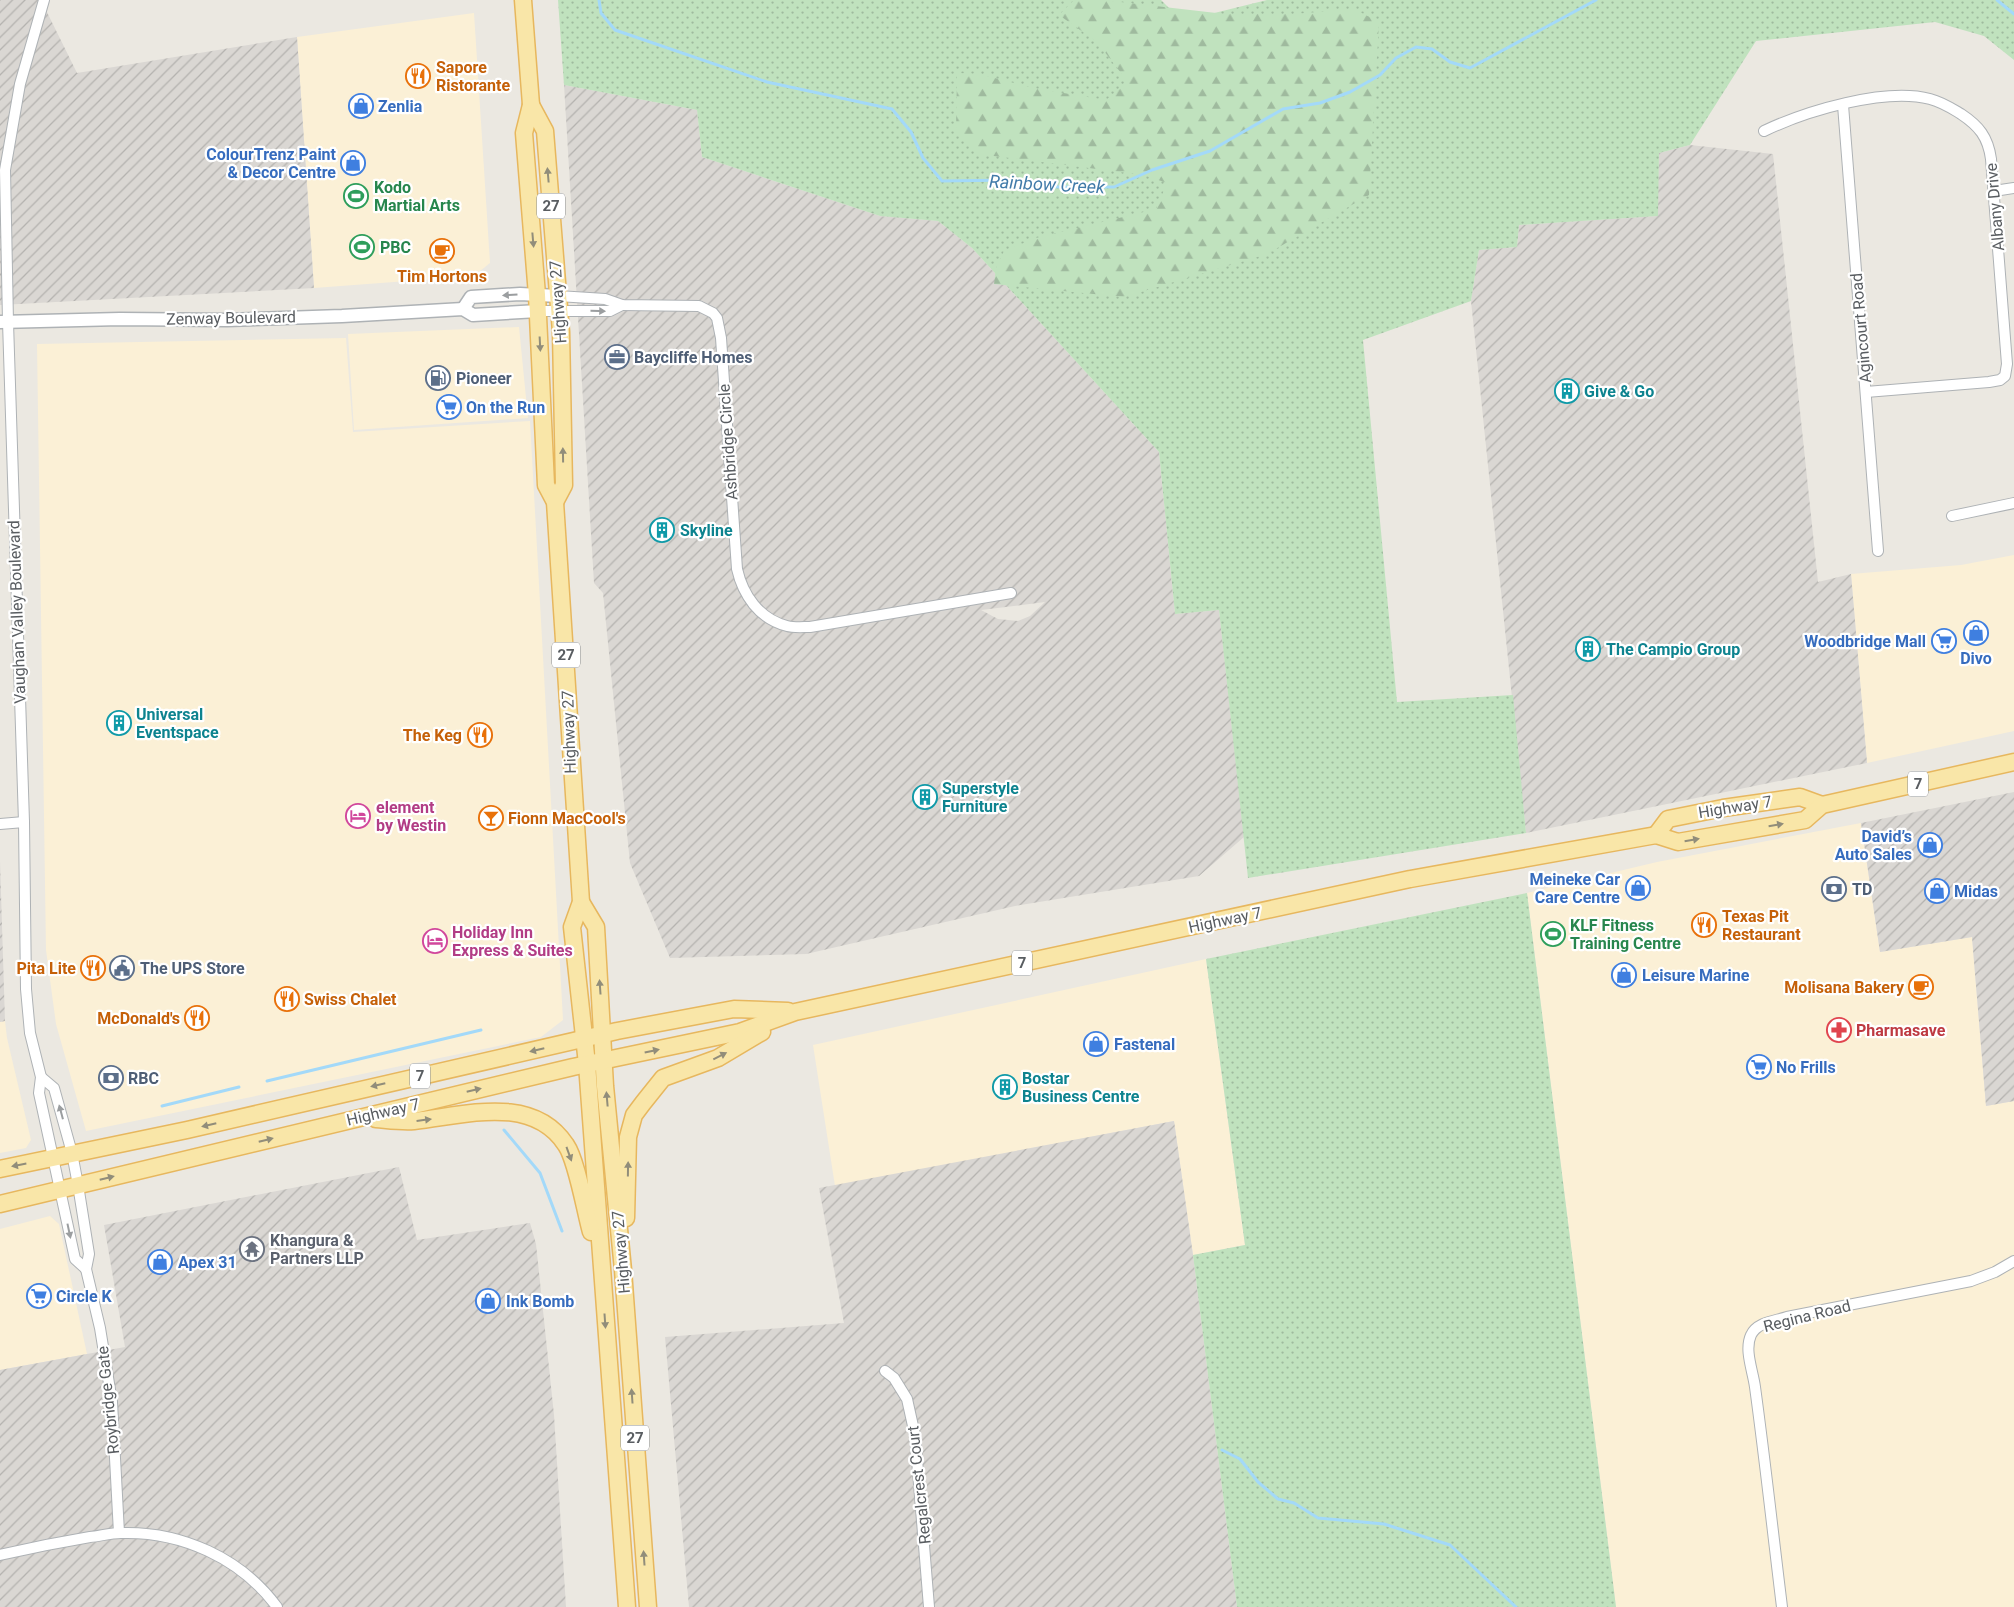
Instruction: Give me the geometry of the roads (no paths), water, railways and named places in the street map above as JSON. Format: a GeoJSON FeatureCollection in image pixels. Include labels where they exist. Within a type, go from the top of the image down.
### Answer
{"type":"FeatureCollection","features":[{"type":"Feature","properties":{"kind":"main road","name":"Highway 27"},"geometry":{"type":"LineString","coordinates":[[523,0],[531,105],[524,133],[538,303],[546,485],[555,502],[580,902],[572,927],[587,1064],[627,1607]]}},
{"type":"Feature","properties":{"kind":"main road","name":"Highway 27"},"geometry":{"type":"LineString","coordinates":[[531,105],[545,131],[561,332],[564,485],[555,502]]}},
{"type":"Feature","properties":{"kind":"main road","name":"Highway 7"},"geometry":{"type":"LineString","coordinates":[[0,1204],[604,1060],[740,1032],[795,1012],[1410,880],[1656,835],[1678,842],[1688,841],[1805,820],[1822,806],[2014,762]]}},
{"type":"Feature","properties":{"kind":"main road","name":"Highway 7"},"geometry":{"type":"LineString","coordinates":[[1656,835],[1668,819],[1723,808],[1800,797],[1822,806]]}},
{"type":"Feature","properties":{"kind":"main road","name":"Highway 27"},"geometry":{"type":"LineString","coordinates":[[580,902],[596,927],[602,1036],[648,1607]]}},
{"type":"Feature","properties":{"kind":"main road","name":"Highway 7"},"geometry":{"type":"LineString","coordinates":[[0,1169],[187,1130],[602,1036],[616,1031],[734,1009],[795,1012]]}},
{"type":"Feature","properties":{"kind":"main road"},"geometry":{"type":"LineString","coordinates":[[622,1270],[627,1202],[628,1137],[634,1115],[663,1078],[718,1058],[795,1012]]}},
{"type":"Feature","properties":{"kind":"main road"},"geometry":{"type":"LineString","coordinates":[[358,1118],[411,1121],[491,1111],[513,1112],[533,1117],[551,1130],[566,1145],[575,1169],[601,1273]]}},
{"type":"Feature","properties":{"kind":"street","name":"Vaughan Valley Boulevard"},"geometry":{"type":"LineString","coordinates":[[44,0],[20,84],[6,170],[4,322],[24,822],[26,989],[30,1032],[42,1077],[39,1093],[54,1157]]}},
{"type":"Feature","properties":{"kind":"street","name":"Albany Drive"},"geometry":{"type":"LineString","coordinates":[[1764,131],[1789,119],[1843,104],[1906,96],[1931,99],[1945,104],[1974,124],[1987,139],[1991,159],[2009,326],[2007,370],[2005,376],[2000,380],[1989,382],[1866,392]]}},
{"type":"Feature","properties":{"kind":"street","name":"Agincourt Road"},"geometry":{"type":"LineString","coordinates":[[1843,104],[1878,551]]}},
{"type":"Feature","properties":{"kind":"street"},"geometry":{"type":"LineString","coordinates":[[1994,191],[2014,188]]}},
{"type":"Feature","properties":{"kind":"street","name":"Zenway Boulevard"},"geometry":{"type":"LineString","coordinates":[[462,309],[471,297],[520,294],[538,303]]}},
{"type":"Feature","properties":{"kind":"street","name":"Ashbridge Circle"},"geometry":{"type":"LineString","coordinates":[[559,303],[605,299],[622,305],[699,306],[713,313],[717,318],[721,338],[738,569],[743,589],[764,616],[788,626],[810,628],[1011,593]]}},
{"type":"Feature","properties":{"kind":"street","name":"Zenway Boulevard"},"geometry":{"type":"LineString","coordinates":[[4,322],[120,319],[236,320],[351,316],[462,309],[473,315],[538,303],[559,303]]}},
{"type":"Feature","properties":{"kind":"street","name":"Ashbridge Circle"},"geometry":{"type":"LineString","coordinates":[[559,303],[610,311],[622,305]]}},
{"type":"Feature","properties":{"kind":"street"},"geometry":{"type":"LineString","coordinates":[[1952,516],[2014,503]]}},
{"type":"Feature","properties":{"kind":"street"},"geometry":{"type":"LineString","coordinates":[[0,824],[24,822]]}},
{"type":"Feature","properties":{"kind":"street","name":"Vaughan Valley Boulevard"},"geometry":{"type":"LineString","coordinates":[[42,1077],[54,1088],[72,1153],[78,1185]]}},
{"type":"Feature","properties":{"kind":"street","name":"Roybridge Gate"},"geometry":{"type":"LineString","coordinates":[[54,1157],[75,1259],[86,1268]]}},
{"type":"Feature","properties":{"kind":"street","name":"Roybridge Gate"},"geometry":{"type":"LineString","coordinates":[[78,1185],[89,1254],[86,1268],[105,1355],[112,1402],[120,1533]]}},
{"type":"Feature","properties":{"kind":"street","name":"Regina Road"},"geometry":{"type":"LineString","coordinates":[[1782,1607],[1755,1387],[1748,1350],[1750,1337],[1754,1329],[1762,1324],[1788,1317],[1972,1281],[1995,1272],[2014,1261]]}},
{"type":"Feature","properties":{"kind":"street","name":"Regalcrest Court"},"geometry":{"type":"LineString","coordinates":[[885,1371],[894,1378],[907,1399],[915,1436],[929,1607]]}},
{"type":"Feature","properties":{"kind":"street"},"geometry":{"type":"LineString","coordinates":[[0,1555],[65,1541],[120,1533],[149,1534],[178,1539],[208,1550],[243,1571],[268,1594],[277,1607]]}},
{"type":"Feature","properties":{"kind":"waterway","name":"Rainbow Creek"},"geometry":{"type":"LineString","coordinates":[[599,0],[601,13],[615,30],[767,82],[892,109],[911,132],[923,158],[942,181],[1013,180],[1058,187],[1114,187],[1152,170],[1210,151],[1283,109],[1320,103],[1350,92],[1380,75],[1396,58],[1416,47],[1432,49],[1450,62],[1470,68],[1596,0]]}},
{"type":"Feature","properties":{"kind":"waterway","name":"Rainbow Creek"},"geometry":{"type":"LineString","coordinates":[[1997,0],[2014,14]]}},
{"type":"Feature","properties":{"kind":"waterway"},"geometry":{"type":"LineString","coordinates":[[267,1081],[481,1030]]}},
{"type":"Feature","properties":{"kind":"waterway"},"geometry":{"type":"LineString","coordinates":[[162,1106],[239,1087]]}},
{"type":"Feature","properties":{"kind":"waterway"},"geometry":{"type":"LineString","coordinates":[[504,1130],[540,1173],[562,1231]]}},
{"type":"Feature","properties":{"kind":"waterway"},"geometry":{"type":"LineString","coordinates":[[1222,1450],[1240,1459],[1258,1482],[1278,1499],[1294,1503],[1318,1518],[1384,1524],[1450,1545],[1516,1607]]}},
{"type":"Feature","properties":{"kind":"place","name":"Sapore Ristorante"},"geometry":{"type":"Point","coordinates":[418,76]}},
{"type":"Feature","properties":{"kind":"place","name":"Zenlia"},"geometry":{"type":"Point","coordinates":[361,106]}},
{"type":"Feature","properties":{"kind":"place","name":"ColourTrenz Paint & Decor Centre"},"geometry":{"type":"Point","coordinates":[353,163]}},
{"type":"Feature","properties":{"kind":"place","name":"Kodo Martial Arts"},"geometry":{"type":"Point","coordinates":[356,196]}},
{"type":"Feature","properties":{"kind":"place","name":"PBC"},"geometry":{"type":"Point","coordinates":[362,247]}},
{"type":"Feature","properties":{"kind":"place","name":"Tim Hortons"},"geometry":{"type":"Point","coordinates":[442,251]}},
{"type":"Feature","properties":{"kind":"place","name":"Baycliffe Homes"},"geometry":{"type":"Point","coordinates":[617,357]}},
{"type":"Feature","properties":{"kind":"place","name":"Pioneer"},"geometry":{"type":"Point","coordinates":[438,378]}},
{"type":"Feature","properties":{"kind":"place","name":"Give & Go"},"geometry":{"type":"Point","coordinates":[1567,391]}},
{"type":"Feature","properties":{"kind":"place","name":"On the Run"},"geometry":{"type":"Point","coordinates":[449,407]}},
{"type":"Feature","properties":{"kind":"place","name":"Skyline"},"geometry":{"type":"Point","coordinates":[662,530]}},
{"type":"Feature","properties":{"kind":"place","name":"Divo"},"geometry":{"type":"Point","coordinates":[1976,633]}},
{"type":"Feature","properties":{"kind":"place","name":"Woodbridge Mall"},"geometry":{"type":"Point","coordinates":[1944,641]}},
{"type":"Feature","properties":{"kind":"place","name":"The Campio Group"},"geometry":{"type":"Point","coordinates":[1588,649]}},
{"type":"Feature","properties":{"kind":"place","name":"Universal Eventspace"},"geometry":{"type":"Point","coordinates":[119,723]}},
{"type":"Feature","properties":{"kind":"place","name":"The Keg"},"geometry":{"type":"Point","coordinates":[480,735]}},
{"type":"Feature","properties":{"kind":"place","name":"Superstyle Furniture"},"geometry":{"type":"Point","coordinates":[925,797]}},
{"type":"Feature","properties":{"kind":"place","name":"element by Westin"},"geometry":{"type":"Point","coordinates":[358,816]}},
{"type":"Feature","properties":{"kind":"place","name":"Fionn MacCool's"},"geometry":{"type":"Point","coordinates":[491,818]}},
{"type":"Feature","properties":{"kind":"place","name":"David’s Auto Sales"},"geometry":{"type":"Point","coordinates":[1930,845]}},
{"type":"Feature","properties":{"kind":"place","name":"Meineke Car Care Centre"},"geometry":{"type":"Point","coordinates":[1638,888]}},
{"type":"Feature","properties":{"kind":"place","name":"TD"},"geometry":{"type":"Point","coordinates":[1834,889]}},
{"type":"Feature","properties":{"kind":"place","name":"Midas"},"geometry":{"type":"Point","coordinates":[1937,891]}},
{"type":"Feature","properties":{"kind":"place","name":"Texas Pit Restaurant"},"geometry":{"type":"Point","coordinates":[1704,925]}},
{"type":"Feature","properties":{"kind":"place","name":"KLF Fitness Training Centre"},"geometry":{"type":"Point","coordinates":[1553,934]}},
{"type":"Feature","properties":{"kind":"place","name":"Holiday Inn Express & Suites"},"geometry":{"type":"Point","coordinates":[435,941]}},
{"type":"Feature","properties":{"kind":"place","name":"Pita Lite"},"geometry":{"type":"Point","coordinates":[93,968]}},
{"type":"Feature","properties":{"kind":"place","name":"The UPS Store"},"geometry":{"type":"Point","coordinates":[122,968]}},
{"type":"Feature","properties":{"kind":"place","name":"Leisure Marine"},"geometry":{"type":"Point","coordinates":[1624,975]}},
{"type":"Feature","properties":{"kind":"place","name":"Molisana Bakery"},"geometry":{"type":"Point","coordinates":[1921,987]}},
{"type":"Feature","properties":{"kind":"place","name":"Swiss Chalet"},"geometry":{"type":"Point","coordinates":[287,999]}},
{"type":"Feature","properties":{"kind":"place","name":"McDonald's"},"geometry":{"type":"Point","coordinates":[197,1018]}},
{"type":"Feature","properties":{"kind":"place","name":"Pharmasave"},"geometry":{"type":"Point","coordinates":[1839,1030]}},
{"type":"Feature","properties":{"kind":"place","name":"Fastenal"},"geometry":{"type":"Point","coordinates":[1096,1044]}},
{"type":"Feature","properties":{"kind":"place","name":"No Frills"},"geometry":{"type":"Point","coordinates":[1759,1067]}},
{"type":"Feature","properties":{"kind":"place","name":"RBC"},"geometry":{"type":"Point","coordinates":[111,1078]}},
{"type":"Feature","properties":{"kind":"place","name":"Bostar Business Centre"},"geometry":{"type":"Point","coordinates":[1005,1087]}},
{"type":"Feature","properties":{"kind":"place","name":"Khangura & Partners LLP"},"geometry":{"type":"Point","coordinates":[252,1249]}},
{"type":"Feature","properties":{"kind":"place","name":"Apex 31"},"geometry":{"type":"Point","coordinates":[160,1262]}},
{"type":"Feature","properties":{"kind":"place","name":"Circle K"},"geometry":{"type":"Point","coordinates":[39,1296]}},
{"type":"Feature","properties":{"kind":"place","name":"Ink Bomb"},"geometry":{"type":"Point","coordinates":[488,1301]}}]}
